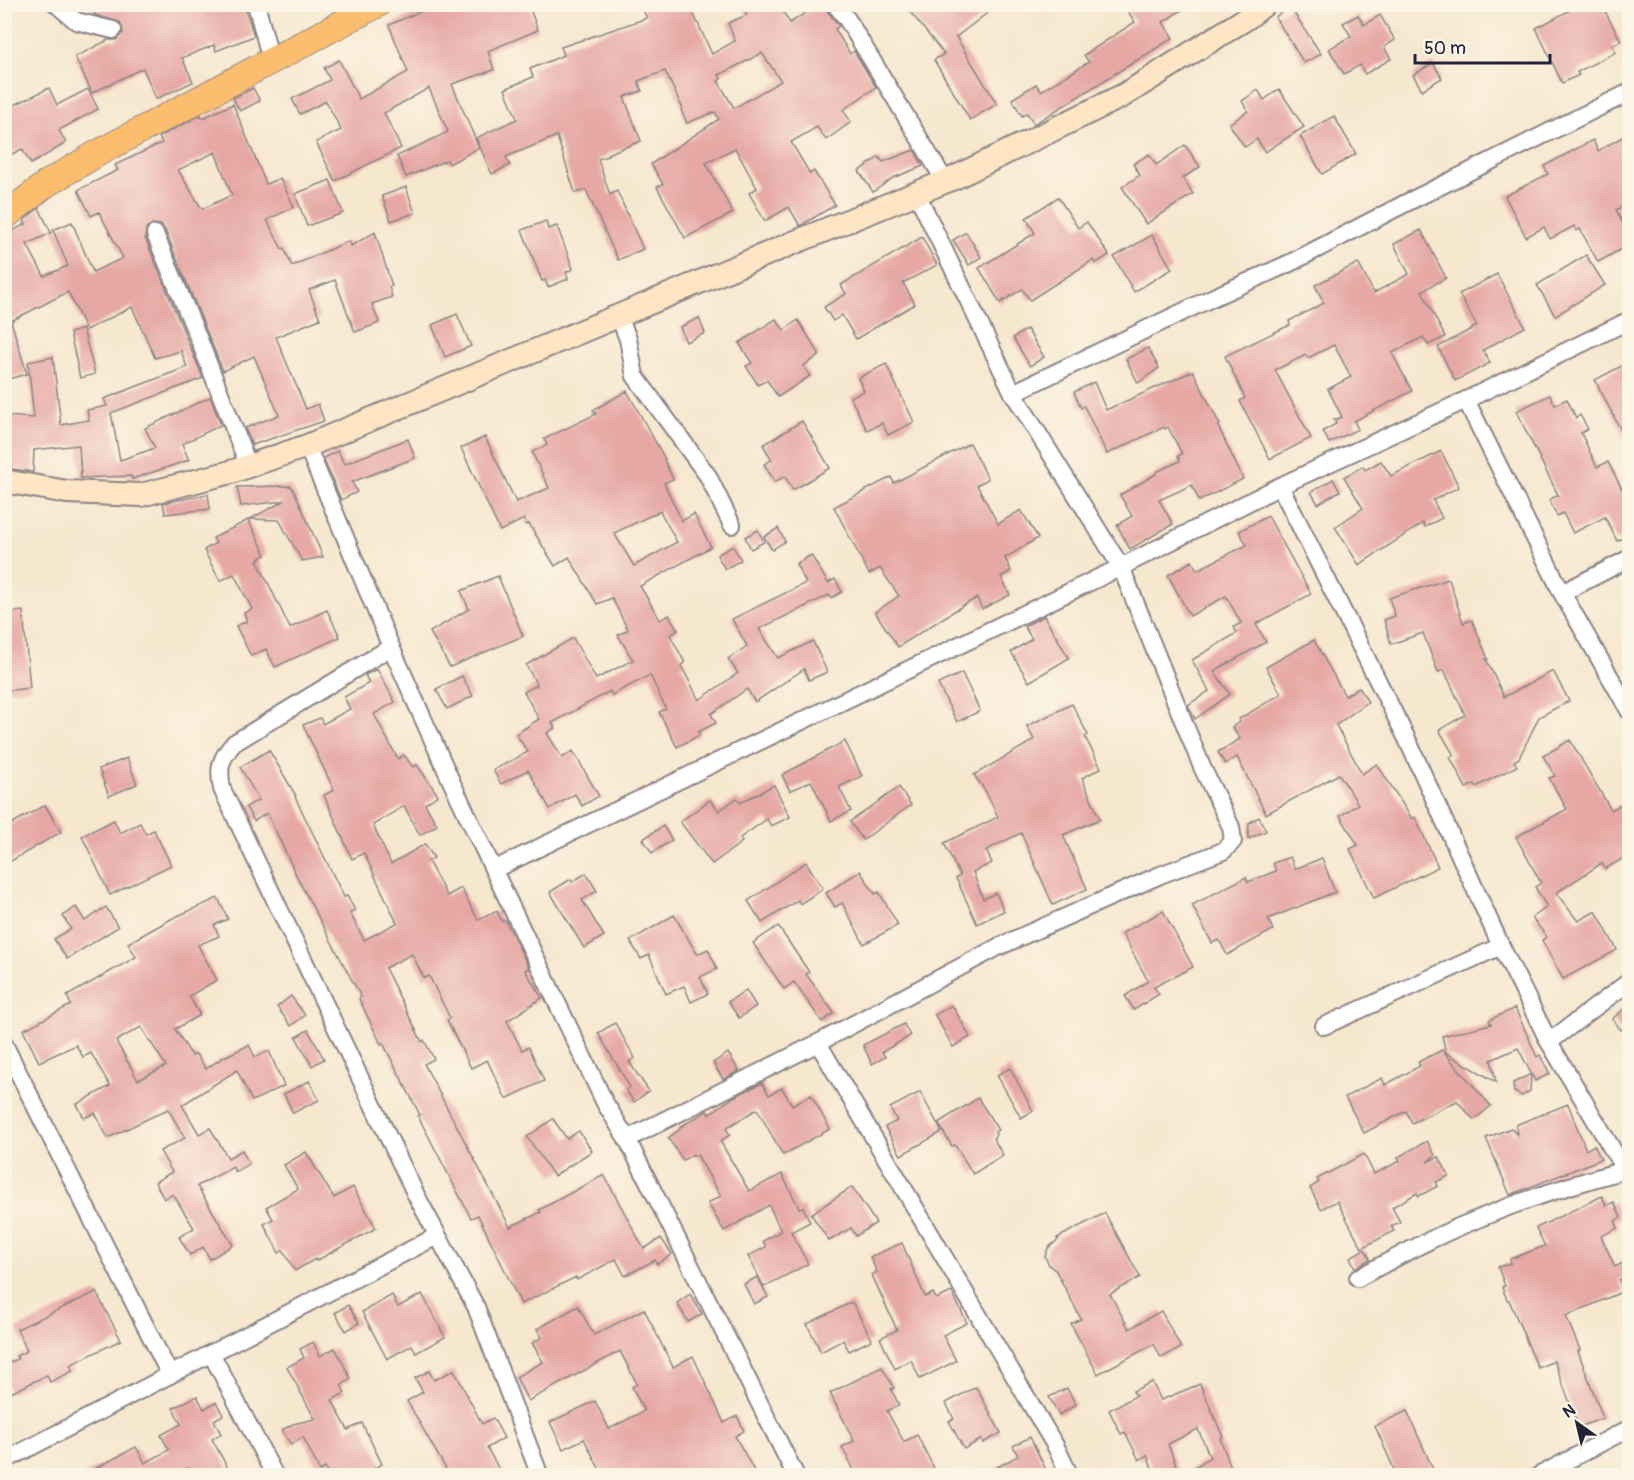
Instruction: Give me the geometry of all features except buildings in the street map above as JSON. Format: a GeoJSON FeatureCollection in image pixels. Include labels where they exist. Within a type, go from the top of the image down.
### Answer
{"type":"FeatureCollection","features":[{"type":"Feature","properties":{"kind":"main road"},"geometry":{"type":"LineString","coordinates":[[4,217],[46,184],[98,153],[378,4]]}},
{"type":"Feature","properties":{"kind":"street"},"geometry":{"type":"LineString","coordinates":[[56,4],[76,21],[113,30]]}},
{"type":"Feature","properties":{"kind":"street"},"geometry":{"type":"LineString","coordinates":[[256,4],[271,60]]}},
{"type":"Feature","properties":{"kind":"street"},"geometry":{"type":"LineString","coordinates":[[835,4],[847,19],[945,182]]}},
{"type":"Feature","properties":{"kind":"street"},"geometry":{"type":"LineString","coordinates":[[4,481],[68,492],[141,495],[249,467],[307,446],[945,182],[1124,95],[1247,18],[1265,4]]}},
{"type":"Feature","properties":{"kind":"street"},"geometry":{"type":"LineString","coordinates":[[1012,393],[1290,263],[1629,92]]}},
{"type":"Feature","properties":{"kind":"street"},"geometry":{"type":"LineString","coordinates":[[627,1139],[818,1043],[998,947],[1160,875],[1223,851],[1233,841],[1231,827],[1202,767],[1121,567],[1012,393],[917,194]]}},
{"type":"Feature","properties":{"kind":"street"},"geometry":{"type":"LineString","coordinates":[[155,234],[249,467]]}},
{"type":"Feature","properties":{"kind":"street"},"geometry":{"type":"LineString","coordinates":[[619,316],[628,339],[634,375],[708,476],[732,525]]}},
{"type":"Feature","properties":{"kind":"street"},"geometry":{"type":"LineString","coordinates":[[495,869],[1121,567],[1280,486],[1466,400],[1629,320]]}},
{"type":"Feature","properties":{"kind":"street"},"geometry":{"type":"LineString","coordinates":[[1466,400],[1562,593],[1629,712]]}},
{"type":"Feature","properties":{"kind":"street"},"geometry":{"type":"LineString","coordinates":[[307,446],[391,646],[452,783],[495,869],[604,1103],[627,1139],[796,1476]]}},
{"type":"Feature","properties":{"kind":"street"},"geometry":{"type":"LineString","coordinates":[[1280,486],[1407,739],[1501,946],[1550,1042],[1627,1175],[1567,1186],[1472,1221],[1358,1278]]}},
{"type":"Feature","properties":{"kind":"street"},"geometry":{"type":"LineString","coordinates":[[1562,593],[1629,558]]}},
{"type":"Feature","properties":{"kind":"street"},"geometry":{"type":"LineString","coordinates":[[391,646],[234,743],[224,755],[219,772],[222,789],[437,1236],[476,1307],[540,1476]]}},
{"type":"Feature","properties":{"kind":"street"},"geometry":{"type":"LineString","coordinates":[[1324,1026],[1501,946]]}},
{"type":"Feature","properties":{"kind":"street"},"geometry":{"type":"LineString","coordinates":[[1550,1042],[1629,981]]}},
{"type":"Feature","properties":{"kind":"street"},"geometry":{"type":"LineString","coordinates":[[818,1043],[1056,1447],[1070,1476]]}},
{"type":"Feature","properties":{"kind":"street"},"geometry":{"type":"LineString","coordinates":[[4,1044],[170,1375]]}},
{"type":"Feature","properties":{"kind":"street"},"geometry":{"type":"LineString","coordinates":[[4,1461],[437,1236]]}},
{"type":"Feature","properties":{"kind":"street"},"geometry":{"type":"LineString","coordinates":[[211,1353],[275,1476]]}},
{"type":"Feature","properties":{"kind":"street"},"geometry":{"type":"LineString","coordinates":[[1538,1476],[1629,1428]]}}]}
